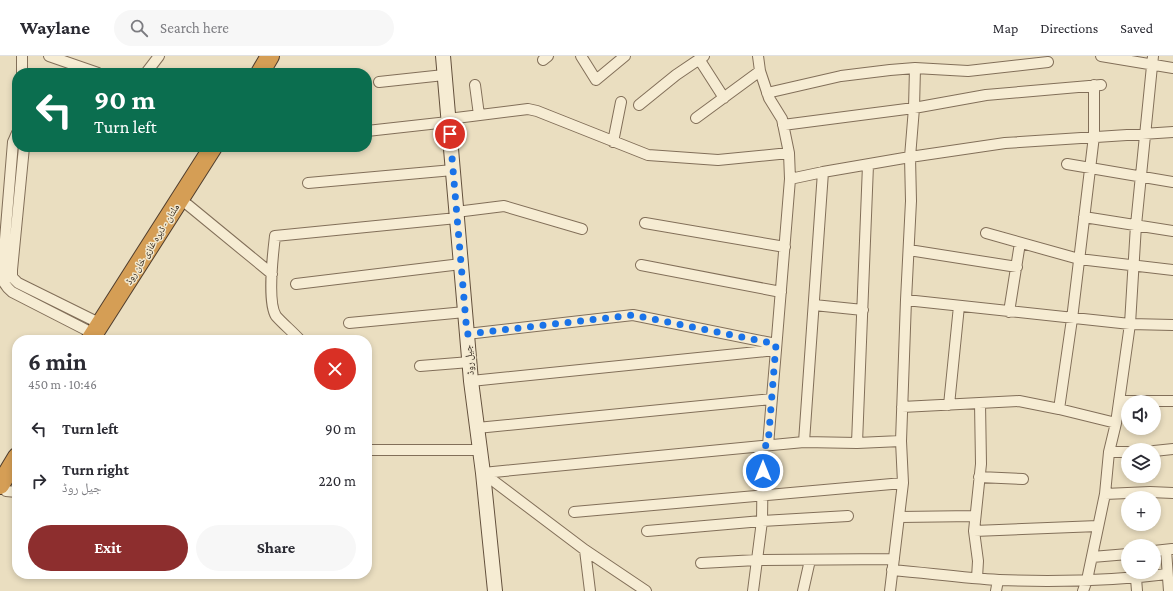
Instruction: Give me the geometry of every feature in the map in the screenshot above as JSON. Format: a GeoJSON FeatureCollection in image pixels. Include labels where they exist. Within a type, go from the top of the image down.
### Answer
{"type":"FeatureCollection","features":[{"type":"Feature","properties":{"kind":"highway"},"geometry":{"type":"LineString","coordinates":[[263,68],[270,56]]}},
{"type":"Feature","properties":{"kind":"highway"},"geometry":{"type":"LineString","coordinates":[[274,68],[281,56]]}},
{"type":"Feature","properties":{"kind":"highway","name":"ملتان - ڈیرہ غازی خان روڈ"},"geometry":{"type":"LineString","coordinates":[[150,256],[210,152]]}},
{"type":"Feature","properties":{"kind":"highway"},"geometry":{"type":"LineString","coordinates":[[98,334],[150,256],[188,205],[221,152]]}},
{"type":"Feature","properties":{"kind":"highway"},"geometry":{"type":"LineString","coordinates":[[6,491],[12,472]]}},
{"type":"Feature","properties":{"kind":"highway"},"geometry":{"type":"LineString","coordinates":[[6,491],[12,483]]}},
{"type":"Feature","properties":{"kind":"main road","name":"جیل روڈ"},"geometry":{"type":"LineString","coordinates":[[443,56],[471,381],[483,473],[495,591]]}},
{"type":"Feature","properties":{"kind":"street"},"geometry":{"type":"LineString","coordinates":[[22,56],[22,68]]}},
{"type":"Feature","properties":{"kind":"street"},"geometry":{"type":"LineString","coordinates":[[49,56],[84,68]]}},
{"type":"Feature","properties":{"kind":"street"},"geometry":{"type":"LineString","coordinates":[[150,68],[159,56]]}},
{"type":"Feature","properties":{"kind":"street"},"geometry":{"type":"LineString","coordinates":[[581,56],[596,80],[625,56]]}},
{"type":"Feature","properties":{"kind":"street"},"geometry":{"type":"LineString","coordinates":[[753,591],[762,521],[765,446],[772,399],[790,179],[789,152],[782,119],[767,93],[760,71],[758,56]]}},
{"type":"Feature","properties":{"kind":"street"},"geometry":{"type":"LineString","coordinates":[[1101,56],[1153,60],[1173,68]]}},
{"type":"Feature","properties":{"kind":"street"},"geometry":{"type":"LineString","coordinates":[[639,105],[676,75],[702,57],[724,98]]}},
{"type":"Feature","properties":{"kind":"street"},"geometry":{"type":"LineString","coordinates":[[1083,591],[1087,580],[1106,494],[1109,452],[1116,423],[1130,324],[1136,224],[1153,60]]}},
{"type":"Feature","properties":{"kind":"street"},"geometry":{"type":"LineString","coordinates":[[767,93],[841,76],[890,70],[915,68],[968,71],[1048,62]]}},
{"type":"Feature","properties":{"kind":"street"},"geometry":{"type":"LineString","coordinates":[[890,591],[903,483],[901,442],[902,407],[912,200],[910,157],[914,108],[915,68]]}},
{"type":"Feature","properties":{"kind":"street"},"geometry":{"type":"LineString","coordinates":[[696,118],[760,71]]}},
{"type":"Feature","properties":{"kind":"street"},"geometry":{"type":"LineString","coordinates":[[379,82],[444,74]]}},
{"type":"Feature","properties":{"kind":"street"},"geometry":{"type":"LineString","coordinates":[[475,85],[479,115]]}},
{"type":"Feature","properties":{"kind":"street"},"geometry":{"type":"LineString","coordinates":[[783,125],[914,108],[986,95],[1097,85],[1094,136],[1072,318],[1059,409]]}},
{"type":"Feature","properties":{"kind":"street"},"geometry":{"type":"LineString","coordinates":[[613,142],[621,102]]}},
{"type":"Feature","properties":{"kind":"street"},"geometry":{"type":"LineString","coordinates":[[372,130],[479,115],[528,110],[537,111],[648,155],[718,160],[789,152]]}},
{"type":"Feature","properties":{"kind":"street"},"geometry":{"type":"LineString","coordinates":[[790,179],[910,157],[1005,143],[1173,132]]}},
{"type":"Feature","properties":{"kind":"street"},"geometry":{"type":"LineString","coordinates":[[12,152],[2,276],[3,281],[7,289],[98,334]]}},
{"type":"Feature","properties":{"kind":"street"},"geometry":{"type":"LineString","coordinates":[[23,152],[12,274],[16,281],[32,289],[98,334]]}},
{"type":"Feature","properties":{"kind":"street"},"geometry":{"type":"LineString","coordinates":[[1067,164],[1173,182]]}},
{"type":"Feature","properties":{"kind":"street"},"geometry":{"type":"LineString","coordinates":[[857,443],[868,165]]}},
{"type":"Feature","properties":{"kind":"street"},"geometry":{"type":"LineString","coordinates":[[308,183],[453,170]]}},
{"type":"Feature","properties":{"kind":"street"},"geometry":{"type":"LineString","coordinates":[[804,442],[823,172]]}},
{"type":"Feature","properties":{"kind":"street"},"geometry":{"type":"LineString","coordinates":[[8,204],[18,205]]}},
{"type":"Feature","properties":{"kind":"street"},"geometry":{"type":"LineString","coordinates":[[188,205],[272,274]]}},
{"type":"Feature","properties":{"kind":"street"},"geometry":{"type":"LineString","coordinates":[[295,335],[276,315],[272,307],[272,261],[275,236],[457,215],[504,206],[582,230]]}},
{"type":"Feature","properties":{"kind":"street"},"geometry":{"type":"LineString","coordinates":[[1084,217],[1173,231]]}},
{"type":"Feature","properties":{"kind":"street"},"geometry":{"type":"LineString","coordinates":[[645,223],[784,247]]}},
{"type":"Feature","properties":{"kind":"street"},"geometry":{"type":"LineString","coordinates":[[986,233],[1079,259],[1173,270]]}},
{"type":"Feature","properties":{"kind":"street"},"geometry":{"type":"LineString","coordinates":[[1009,312],[1020,242]]}},
{"type":"Feature","properties":{"kind":"street"},"geometry":{"type":"LineString","coordinates":[[909,250],[1017,267]]}},
{"type":"Feature","properties":{"kind":"street"},"geometry":{"type":"LineString","coordinates":[[296,284],[461,264]]}},
{"type":"Feature","properties":{"kind":"street"},"geometry":{"type":"LineString","coordinates":[[641,265],[781,292]]}},
{"type":"Feature","properties":{"kind":"street"},"geometry":{"type":"LineString","coordinates":[[28,300],[32,289]]}},
{"type":"Feature","properties":{"kind":"street"},"geometry":{"type":"LineString","coordinates":[[906,300],[1130,324],[1173,325]]}},
{"type":"Feature","properties":{"kind":"street"},"geometry":{"type":"LineString","coordinates":[[814,305],[863,310]]}},
{"type":"Feature","properties":{"kind":"street"},"geometry":{"type":"LineString","coordinates":[[949,404],[959,306]]}},
{"type":"Feature","properties":{"kind":"street"},"geometry":{"type":"LineString","coordinates":[[349,323],[465,312]]}},
{"type":"Feature","properties":{"kind":"street"},"geometry":{"type":"LineString","coordinates":[[467,334],[633,315],[776,347]]}},
{"type":"Feature","properties":{"kind":"street"},"geometry":{"type":"LineString","coordinates":[[471,381],[776,347]]}},
{"type":"Feature","properties":{"kind":"street"},"geometry":{"type":"LineString","coordinates":[[420,366],[470,362]]}},
{"type":"Feature","properties":{"kind":"street"},"geometry":{"type":"LineString","coordinates":[[477,428],[772,399]]}},
{"type":"Feature","properties":{"kind":"street"},"geometry":{"type":"LineString","coordinates":[[902,407],[1018,401],[1116,423]]}},
{"type":"Feature","properties":{"kind":"street"},"geometry":{"type":"LineString","coordinates":[[1119,401],[1173,401]]}},
{"type":"Feature","properties":{"kind":"street"},"geometry":{"type":"LineString","coordinates":[[977,578],[978,561],[974,531],[981,464],[980,403]]}},
{"type":"Feature","properties":{"kind":"street"},"geometry":{"type":"LineString","coordinates":[[483,473],[804,442],[901,442]]}},
{"type":"Feature","properties":{"kind":"street"},"geometry":{"type":"LineString","coordinates":[[1161,450],[1173,449]]}},
{"type":"Feature","properties":{"kind":"street"},"geometry":{"type":"LineString","coordinates":[[372,450],[480,450]]}},
{"type":"Feature","properties":{"kind":"street"},"geometry":{"type":"LineString","coordinates":[[1109,452],[1121,452]]}},
{"type":"Feature","properties":{"kind":"street"},"geometry":{"type":"LineString","coordinates":[[483,473],[585,550],[646,591]]}},
{"type":"Feature","properties":{"kind":"street"},"geometry":{"type":"LineString","coordinates":[[979,477],[1023,479]]}},
{"type":"Feature","properties":{"kind":"street"},"geometry":{"type":"LineString","coordinates":[[574,512],[903,483]]}},
{"type":"Feature","properties":{"kind":"street"},"geometry":{"type":"LineString","coordinates":[[1106,494],[1150,492],[1173,493]]}},
{"type":"Feature","properties":{"kind":"street"},"geometry":{"type":"LineString","coordinates":[[647,531],[762,521],[848,516]]}},
{"type":"Feature","properties":{"kind":"street"},"geometry":{"type":"LineString","coordinates":[[900,517],[975,516]]}},
{"type":"Feature","properties":{"kind":"street"},"geometry":{"type":"LineString","coordinates":[[974,531],[1098,526]]}},
{"type":"Feature","properties":{"kind":"street"},"geometry":{"type":"LineString","coordinates":[[1169,591],[1167,574],[1170,549]]}},
{"type":"Feature","properties":{"kind":"street"},"geometry":{"type":"LineString","coordinates":[[585,550],[590,590]]}},
{"type":"Feature","properties":{"kind":"street"},"geometry":{"type":"LineString","coordinates":[[1092,557],[1121,555]]}},
{"type":"Feature","properties":{"kind":"street"},"geometry":{"type":"LineString","coordinates":[[701,564],[757,560],[894,559]]}},
{"type":"Feature","properties":{"kind":"street"},"geometry":{"type":"LineString","coordinates":[[803,591],[810,560]]}},
{"type":"Feature","properties":{"kind":"street"},"geometry":{"type":"LineString","coordinates":[[892,570],[998,580],[1121,579]]}},
{"type":"Feature","properties":{"kind":"street"},"geometry":{"type":"LineString","coordinates":[[1161,575],[1167,574]]}},
{"type":"Feature","properties":{"kind":"street"},"geometry":{"type":"LineString","coordinates":[[1136,579],[1137,591]]}},
{"type":"Feature","properties":{"kind":"street"},"geometry":{"type":"LineString","coordinates":[[996,591],[998,580]]}},
{"type":"Feature","properties":{"kind":"route"},"geometry":{"type":"LineString","coordinates":[[450,134],[467,334],[633,315],[776,344],[768,445],[763,446],[763,471]]}}]}
